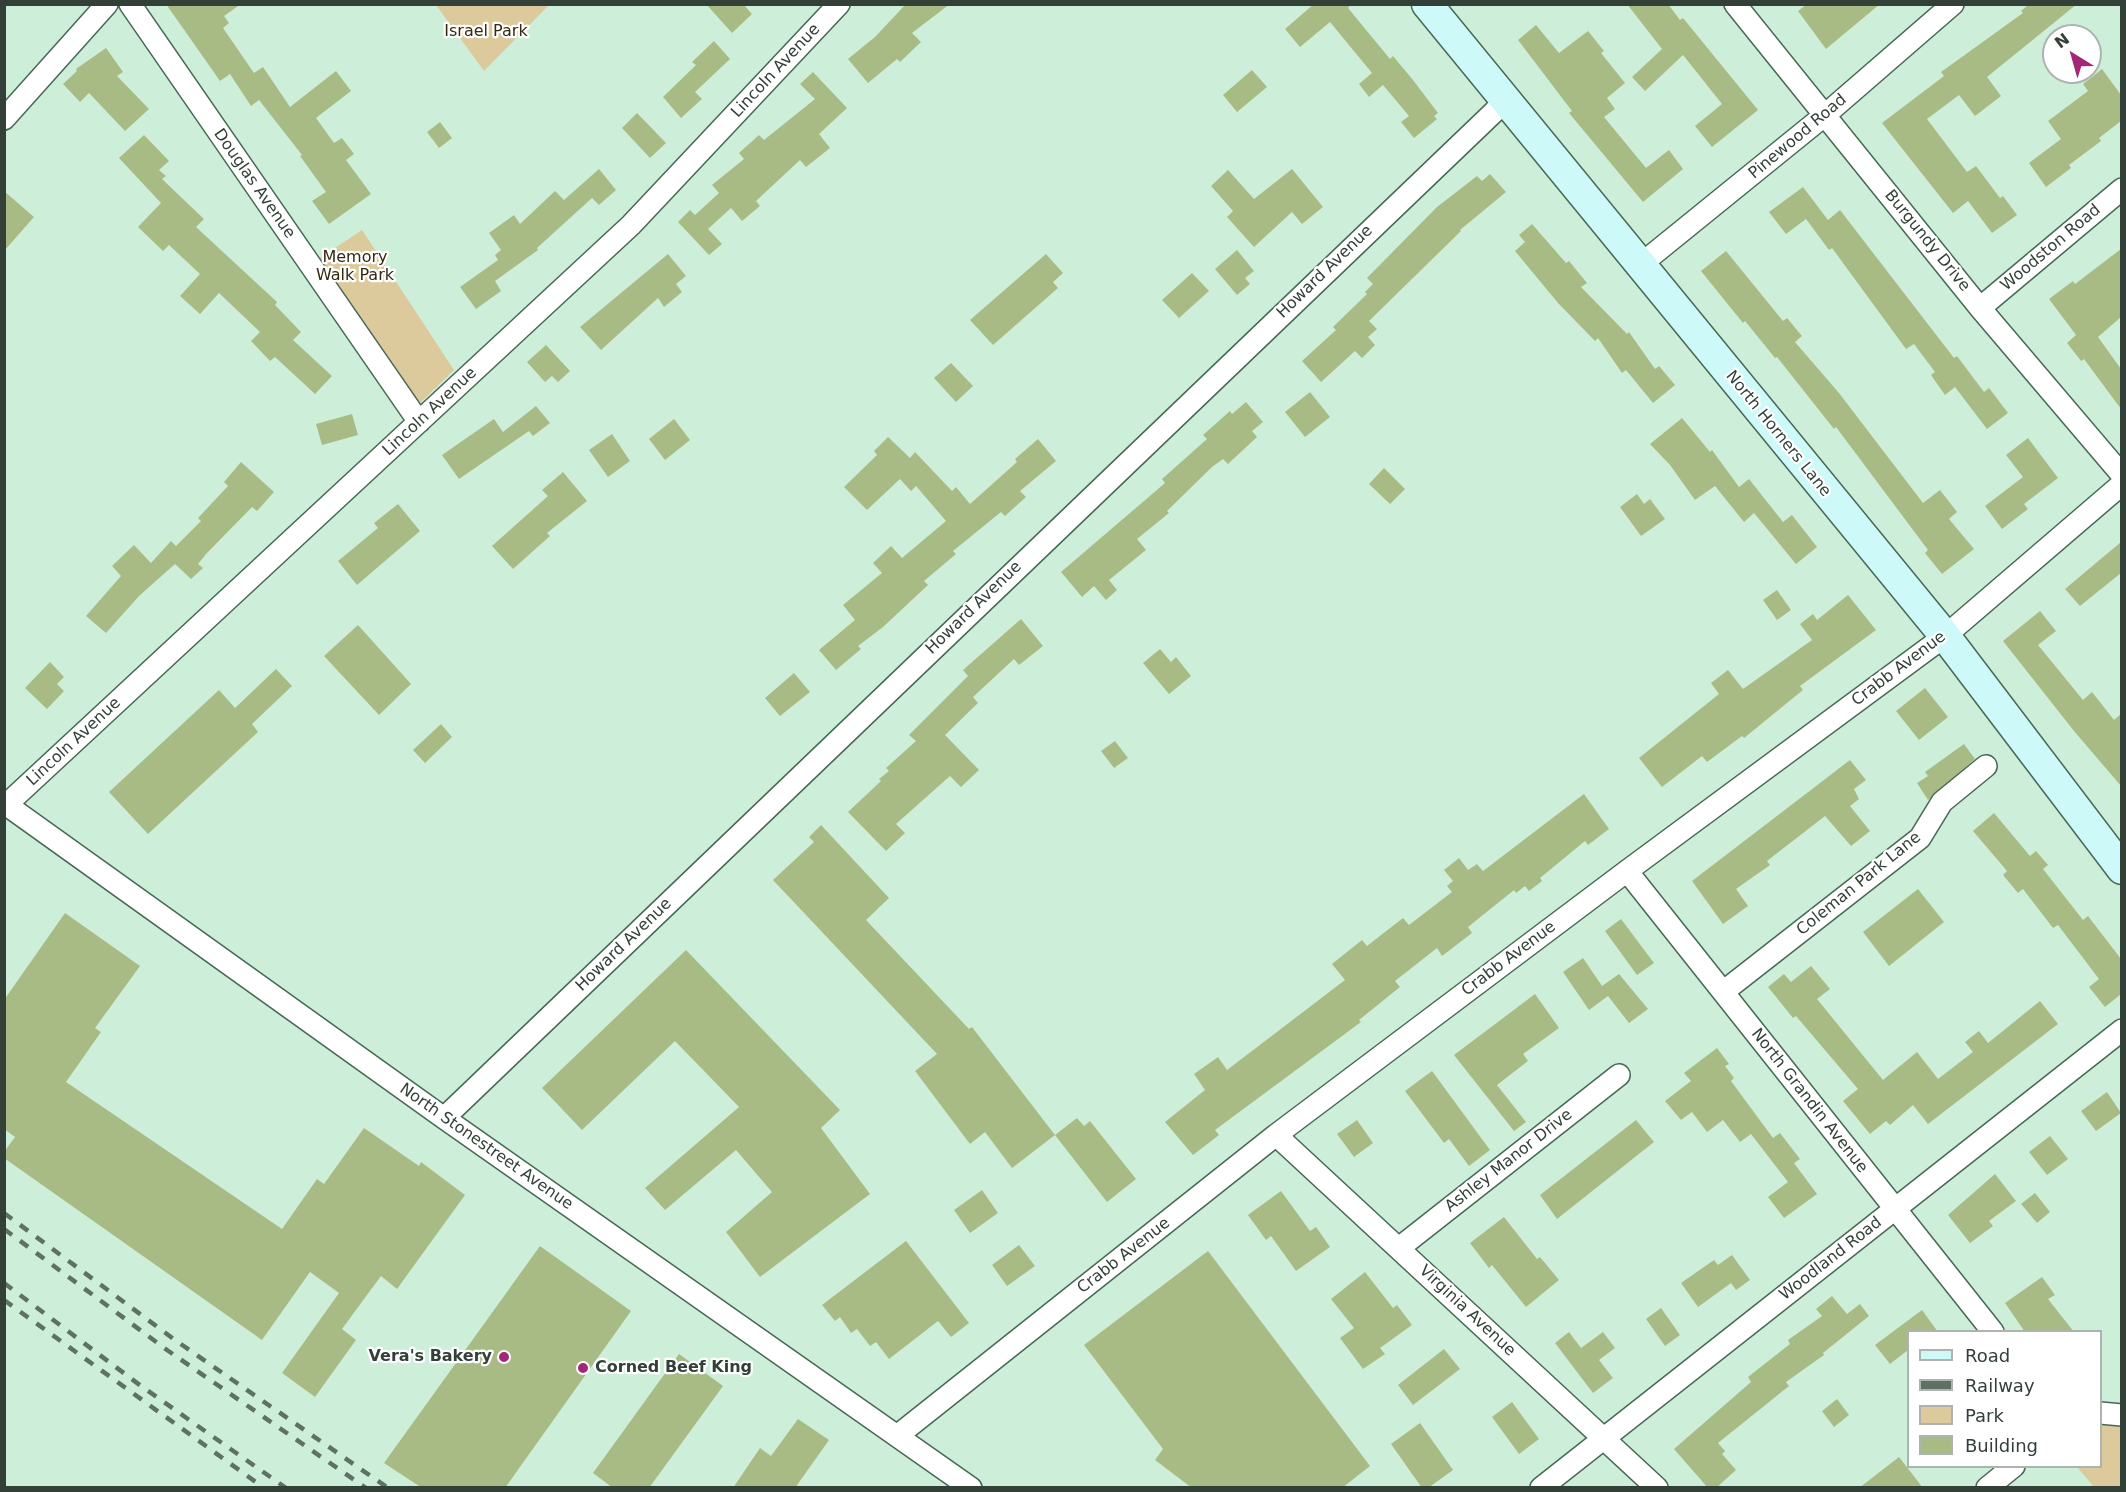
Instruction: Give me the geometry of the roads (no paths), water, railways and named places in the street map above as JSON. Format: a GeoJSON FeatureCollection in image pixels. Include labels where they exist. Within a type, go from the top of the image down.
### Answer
{"type":"FeatureCollection","features":[{"type":"Feature","properties":{"kind":"street"},"geometry":{"type":"LineString","coordinates":[[4,119],[107,4]]}},
{"type":"Feature","properties":{"kind":"street","name":"Douglas Avenue"},"geometry":{"type":"LineString","coordinates":[[130,4],[419,422]]}},
{"type":"Feature","properties":{"kind":"street","name":"Lincoln Avenue"},"geometry":{"type":"LineString","coordinates":[[5,804],[631,225],[839,4]]}},
{"type":"Feature","properties":{"kind":"street","name":"North Horners Lane"},"geometry":{"type":"LineString","coordinates":[[1427,4],[1945,636],[2121,869]]}},
{"type":"Feature","properties":{"kind":"street","name":"Burgundy Drive"},"geometry":{"type":"LineString","coordinates":[[1735,4],[1980,308],[2121,476]]}},
{"type":"Feature","properties":{"kind":"street","name":"Pinewood Road"},"geometry":{"type":"LineString","coordinates":[[1640,265],[1825,115],[1953,4]]}},
{"type":"Feature","properties":{"kind":"street","name":"Howard Avenue"},"geometry":{"type":"LineString","coordinates":[[444,1118],[1505,99]]}},
{"type":"Feature","properties":{"kind":"street","name":"Woodston Road"},"geometry":{"type":"LineString","coordinates":[[1980,308],[2121,189]]}},
{"type":"Feature","properties":{"kind":"street","name":"Crabb Avenue"},"geometry":{"type":"LineString","coordinates":[[897,1436],[1276,1135],[1945,636],[2121,484]]}},
{"type":"Feature","properties":{"kind":"street","name":"Coleman Park Lane"},"geometry":{"type":"LineString","coordinates":[[1724,993],[1920,838],[1942,802],[1986,766]]}},
{"type":"Feature","properties":{"kind":"street","name":"North Stonestreet Avenue"},"geometry":{"type":"LineString","coordinates":[[5,804],[444,1118],[971,1488]]}},
{"type":"Feature","properties":{"kind":"street","name":"North Grandin Avenue"},"geometry":{"type":"LineString","coordinates":[[1627,871],[1991,1330]]}},
{"type":"Feature","properties":{"kind":"street","name":"Woodland Road"},"geometry":{"type":"LineString","coordinates":[[1541,1488],[2121,1030]]}},
{"type":"Feature","properties":{"kind":"street","name":"Ashley Manor Drive"},"geometry":{"type":"LineString","coordinates":[[1399,1248],[1619,1075]]}},
{"type":"Feature","properties":{"kind":"street","name":"Virginia Avenue"},"geometry":{"type":"LineString","coordinates":[[1276,1135],[1657,1488]]}},
{"type":"Feature","properties":{"kind":"street"},"geometry":{"type":"LineString","coordinates":[[2102,1413],[2121,1415]]}},
{"type":"Feature","properties":{"kind":"street"},"geometry":{"type":"LineString","coordinates":[[1987,1488],[2013,1468]]}},
{"type":"Feature","properties":{"kind":"railway"},"geometry":{"type":"LineString","coordinates":[[4,1213],[175,1340],[388,1488]]}},
{"type":"Feature","properties":{"kind":"railway"},"geometry":{"type":"LineString","coordinates":[[4,1229],[167,1350],[366,1488]]}},
{"type":"Feature","properties":{"kind":"railway"},"geometry":{"type":"LineString","coordinates":[[4,1283],[141,1386],[286,1488]]}},
{"type":"Feature","properties":{"kind":"railway"},"geometry":{"type":"LineString","coordinates":[[4,1300],[264,1488]]}},
{"type":"Feature","properties":{"kind":"place","name":"Vera's Bakery"},"geometry":{"type":"Point","coordinates":[504,1357]}},
{"type":"Feature","properties":{"kind":"place","name":"Corned Beef King"},"geometry":{"type":"Point","coordinates":[583,1368]}},
{"type":"Feature","properties":{"kind":"park label","name":"Israel Park"},"geometry":{"type":"Point","coordinates":[486,32]}},
{"type":"Feature","properties":{"kind":"park label","name":"Memory Walk Park"},"geometry":{"type":"Point","coordinates":[355,267]}}]}
